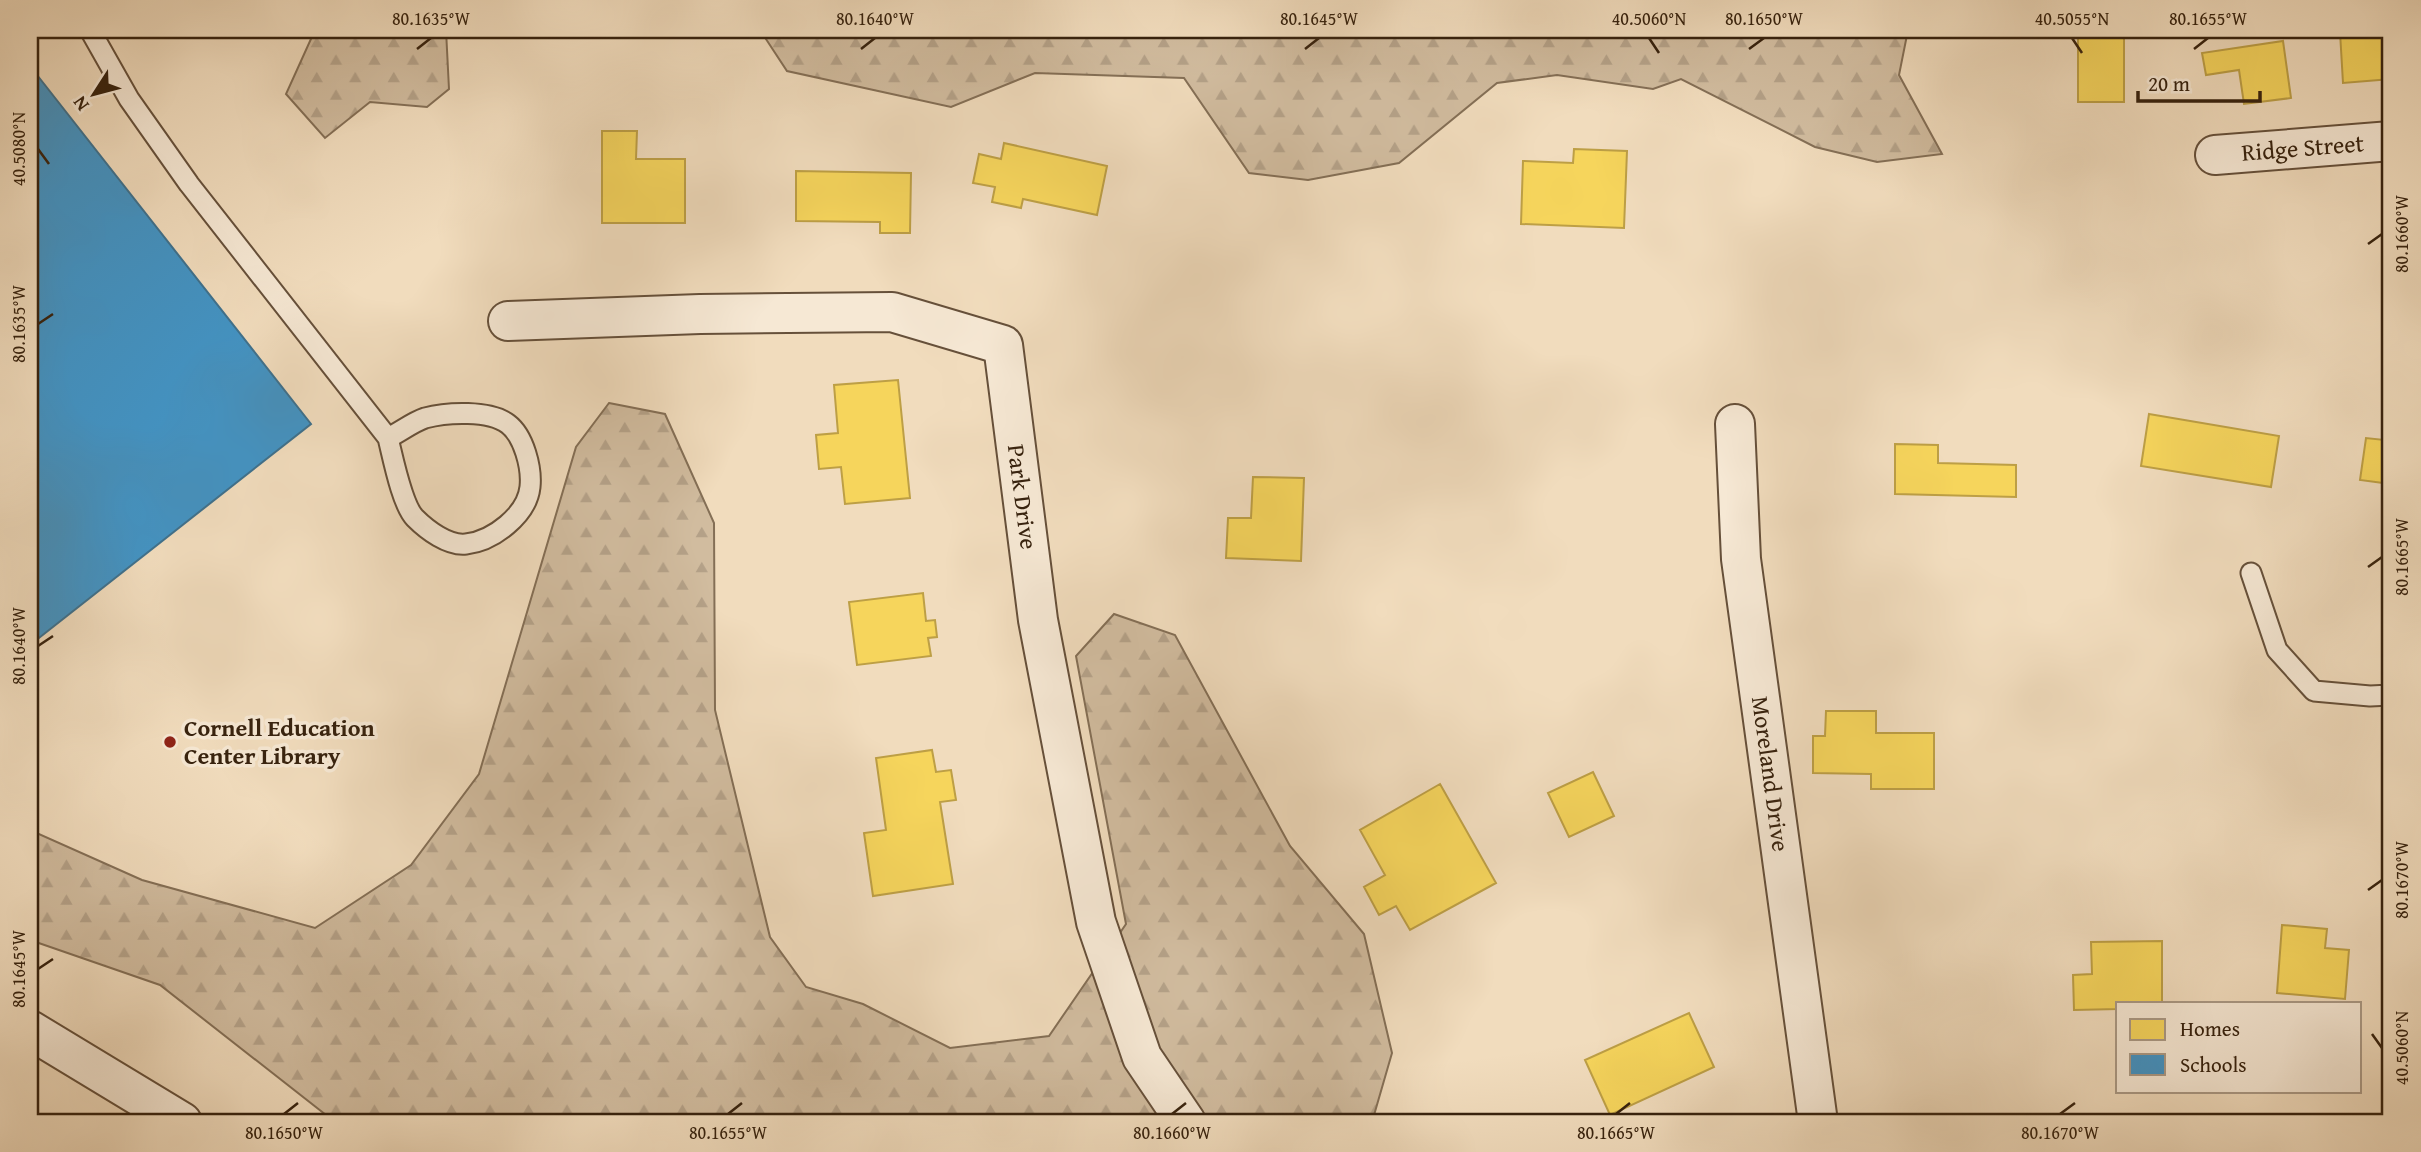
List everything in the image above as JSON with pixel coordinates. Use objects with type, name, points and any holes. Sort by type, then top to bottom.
[{"type":"street","name":"Ridge Street","points":[[2214,155],[2391,141]]},
{"type":"street","name":"Park Drive","points":[[508,321],[713,313],[892,312],[1003,345],[1038,620],[1096,922],[1142,1056],[1186,1122]]},
{"type":"street","name":"Moreland Drive","points":[[1735,424],[1741,559],[1818,1122]]},
{"type":"street","points":[[30,1030],[182,1122]]},
{"type":"lane","points":[[90,30],[129,99],[189,184],[388,438],[398,480],[413,517],[440,538],[465,544],[494,534],[519,512],[530,488],[528,453],[509,424],[482,413],[425,418],[388,438]]},
{"type":"lane","points":[[2251,573],[2277,650],[2314,691],[2391,695]]},
{"type":"green space","points":[[315,30],[446,30],[449,89],[427,107],[370,102],[325,138],[286,94]]},
{"type":"green space","points":[[760,30],[1908,30],[1899,75],[1942,154],[1877,162],[1815,147],[1681,79],[1653,89],[1557,75],[1497,83],[1399,163],[1308,180],[1249,173],[1184,78],[1035,73],[951,107],[787,71]]},
{"type":"green space","points":[[609,403],[665,414],[714,523],[715,710],[770,937],[806,987],[863,1004],[950,1048],[1049,1036],[1126,924],[1076,656],[1114,614],[1175,635],[1290,846],[1364,934],[1392,1053],[1372,1122],[335,1122],[160,985],[30,940],[30,830],[142,880],[315,928],[411,865],[479,774],[576,447]]},
{"type":"building: Homes","points":[[2391,30],[2391,79],[2343,83],[2340,32]]},
{"type":"building: Homes","points":[[2078,35],[2124,35],[2124,102],[2078,102]]},
{"type":"building: Homes","points":[[2283,41],[2291,98],[2244,104],[2239,70],[2206,75],[2202,53]]},
{"type":"building: Homes","points":[[602,131],[637,131],[636,159],[685,159],[685,223],[602,223]]},
{"type":"building: Homes","points":[[1004,143],[1107,166],[1097,215],[1023,199],[1021,208],[992,202],[995,187],[973,183],[979,154],[1001,159]]},
{"type":"building: Homes","points":[[1574,149],[1627,151],[1624,228],[1521,224],[1523,161],[1573,163]]},
{"type":"building: Homes","points":[[796,171],[911,173],[910,233],[880,233],[880,222],[796,221]]},
{"type":"building: Homes","points":[[898,380],[910,498],[845,504],[841,467],[819,469],[816,435],[838,433],[834,385]]},
{"type":"building: Homes","points":[[2149,414],[2279,436],[2271,487],[2141,466]]},
{"type":"building: Homes","points":[[2387,419],[2391,420],[2391,484],[2360,480],[2366,438],[2384,440]]},
{"type":"building: Homes","points":[[1895,444],[1938,445],[1938,463],[2016,465],[2016,497],[1895,494]]},
{"type":"building: Homes","points":[[1253,477],[1304,478],[1301,561],[1226,558],[1228,518],[1251,518]]},
{"type":"building: Homes","points":[[923,593],[926,621],[935,620],[937,637],[928,638],[931,656],[857,665],[849,602]]},
{"type":"building: Homes","points":[[1826,711],[1876,711],[1876,733],[1934,733],[1934,789],[1871,789],[1871,774],[1813,773],[1813,736],[1825,736]]},
{"type":"building: Homes","points":[[932,750],[936,772],[951,770],[956,800],[940,802],[953,884],[873,896],[864,833],[886,830],[876,758]]},
{"type":"building: Homes","points":[[1593,772],[1614,816],[1569,837],[1548,793]]},
{"type":"building: Homes","points":[[1440,784],[1496,883],[1410,930],[1396,906],[1379,915],[1364,887],[1385,875],[1360,830]]},
{"type":"building: Homes","points":[[2282,925],[2327,929],[2325,948],[2349,950],[2345,999],[2277,993]]},
{"type":"building: Homes","points":[[2162,941],[2162,1002],[2116,1002],[2116,1009],[2074,1010],[2073,975],[2092,974],[2091,942]]},
{"type":"building: Homes","points":[[2391,978],[2391,1030],[2385,1030],[2383,979]]},
{"type":"building: Homes","points":[[1689,1013],[1714,1067],[1610,1115],[1585,1060]]},
{"type":"building: Schools","points":[[30,66],[311,424],[30,645]]},
{"type":"place","name":"Cornell Education Center Library","points":[[170,742]]}]
